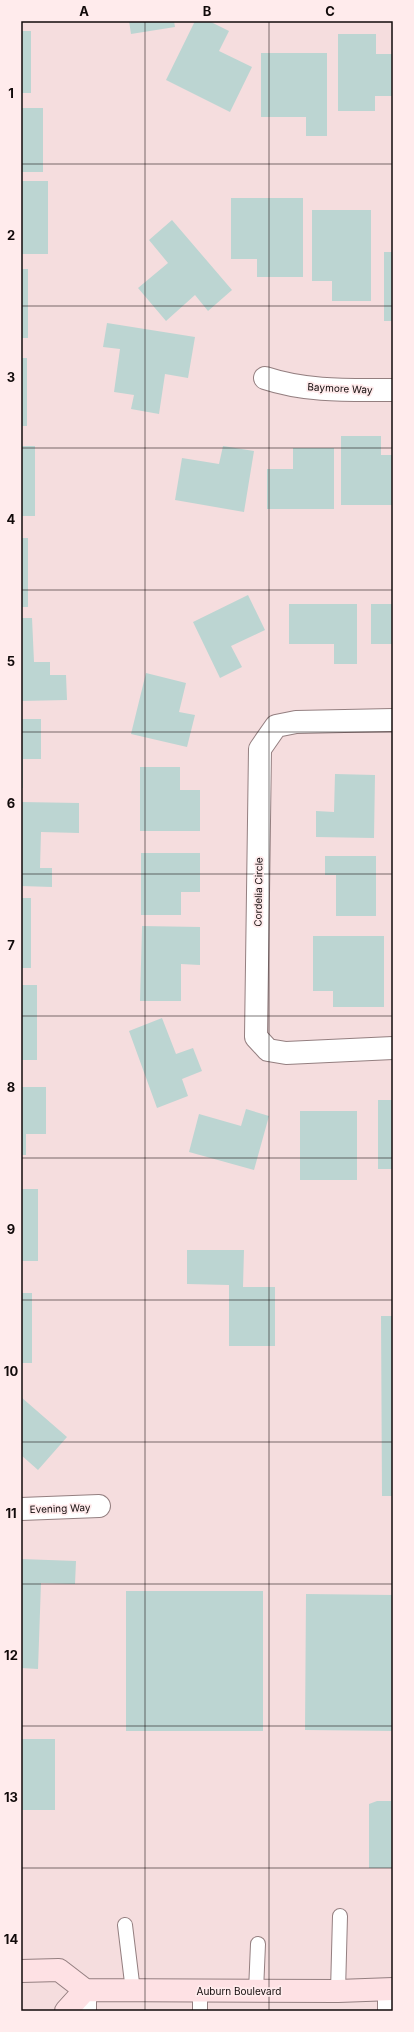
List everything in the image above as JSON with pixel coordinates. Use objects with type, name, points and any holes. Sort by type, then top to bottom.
[{"type":"main road","points":[[21,1971],[59,1970],[85,2001],[66,2011]]},
{"type":"main road","name":"Auburn Boulevard","points":[[85,2001],[133,1991],[200,2001],[256,1991],[389,1990]]},
{"type":"street","name":"Baymore Way","points":[[265,378],[285,384],[326,390],[393,390]]},
{"type":"street","name":"Cordelia Circle","points":[[393,720],[296,722],[276,726],[260,749],[256,1037],[268,1050],[286,1053],[393,1048]]},
{"type":"street","name":"Evening Way","points":[[21,1509],[99,1506]]},
{"type":"lane","points":[[338,1991],[340,1916]]},
{"type":"lane","points":[[125,1925],[133,1991]]},
{"type":"lane","points":[[256,1991],[258,1944]]},
{"type":"lane","points":[[386,2011],[389,1990]]},
{"type":"building","points":[[129,21],[174,21],[175,27],[131,34]]},
{"type":"building","points":[[195,21],[209,21],[229,31],[219,51],[252,67],[230,112],[166,80]]},
{"type":"building","points":[[21,31],[31,31],[31,93],[21,93]]},
{"type":"building","points":[[338,34],[376,34],[376,54],[393,54],[393,96],[375,96],[375,111],[338,111]]},
{"type":"building","points":[[261,53],[327,53],[327,136],[306,136],[306,117],[261,117]]},
{"type":"building","points":[[21,108],[43,108],[43,172],[21,172]]},
{"type":"building","points":[[21,181],[48,181],[48,254],[21,254]]},
{"type":"building","points":[[231,198],[303,198],[303,277],[257,277],[257,259],[231,259]]},
{"type":"building","points":[[312,210],[371,210],[371,301],[332,301],[332,281],[312,281]]},
{"type":"building","points":[[172,220],[232,290],[208,311],[195,295],[166,321],[138,288],[168,263],[149,240]]},
{"type":"building","points":[[384,252],[393,252],[393,321],[384,321]]},
{"type":"building","points":[[21,269],[28,269],[28,338],[21,338]]},
{"type":"building","points":[[107,323],[195,337],[188,378],[165,374],[159,414],[131,409],[134,395],[114,392],[120,349],[103,347]]},
{"type":"building","points":[[21,358],[27,358],[27,426],[21,426]]},
{"type":"building","points":[[341,436],[381,436],[381,455],[393,455],[393,505],[341,505]]},
{"type":"building","points":[[21,446],[35,446],[35,516],[21,516]]},
{"type":"building","points":[[223,446],[254,451],[244,512],[175,500],[182,458],[219,464]]},
{"type":"building","points":[[293,448],[334,448],[334,509],[267,509],[267,469],[293,469]]},
{"type":"building","points":[[21,538],[28,538],[28,607],[21,607]]},
{"type":"building","points":[[248,595],[265,630],[231,646],[242,667],[220,678],[193,622]]},
{"type":"building","points":[[289,604],[357,604],[357,664],[334,664],[334,644],[289,644]]},
{"type":"building","points":[[371,604],[393,604],[393,644],[371,644]]},
{"type":"building","points":[[21,618],[32,618],[34,662],[50,662],[50,675],[66,675],[67,700],[21,701]]},
{"type":"building","points":[[146,673],[186,683],[179,712],[195,715],[187,747],[131,734]]},
{"type":"building","points":[[21,719],[41,719],[41,759],[23,759],[23,788],[21,788]]},
{"type":"building","points":[[140,767],[180,767],[180,790],[200,790],[200,831],[140,831]]},
{"type":"building","points":[[335,774],[375,775],[374,838],[316,837],[316,811],[334,812]]},
{"type":"building","points":[[21,802],[79,803],[79,833],[41,832],[40,868],[52,868],[52,887],[21,886]]},
{"type":"building","points":[[141,853],[200,853],[200,892],[181,892],[181,915],[141,915]]},
{"type":"building","points":[[325,856],[376,856],[376,916],[336,916],[336,875],[325,875]]},
{"type":"building","points":[[21,898],[31,898],[31,968],[21,968]]},
{"type":"building","points":[[142,926],[200,927],[200,965],[181,964],[181,1001],[140,1001]]},
{"type":"building","points":[[313,936],[384,936],[384,1007],[333,1007],[333,991],[313,991]]},
{"type":"building","points":[[21,985],[37,985],[37,1060],[21,1060]]},
{"type":"building","points":[[162,1018],[176,1054],[193,1048],[202,1071],[182,1079],[188,1096],[157,1108],[129,1031]]},
{"type":"building","points":[[21,1087],[46,1087],[46,1134],[26,1134],[26,1155],[21,1155]]},
{"type":"building","points":[[378,1100],[393,1100],[393,1169],[378,1169]]},
{"type":"building","points":[[246,1109],[269,1116],[254,1170],[189,1152],[199,1114],[241,1126]]},
{"type":"building","points":[[300,1111],[357,1111],[357,1180],[300,1180]]},
{"type":"building","points":[[21,1189],[38,1189],[38,1261],[21,1261]]},
{"type":"building","points":[[187,1250],[244,1250],[243,1287],[275,1287],[275,1346],[229,1346],[229,1285],[187,1284]]},
{"type":"building","points":[[21,1293],[32,1293],[32,1363],[21,1363]]},
{"type":"building","points":[[381,1316],[393,1316],[393,1496],[382,1496]]},
{"type":"building","points":[[21,1397],[67,1437],[38,1470],[21,1455]]},
{"type":"building","points":[[21,1559],[76,1561],[75,1584],[41,1583],[38,1669],[21,1668]]},
{"type":"building","points":[[126,1591],[263,1591],[263,1731],[126,1731]]},
{"type":"building","points":[[306,1594],[393,1595],[393,1731],[305,1730]]},
{"type":"building","points":[[392,1735],[393,1868],[369,1868],[369,1804],[377,1801],[391,1801]]},
{"type":"building","points":[[21,1739],[55,1739],[55,1810],[21,1810]]}]
